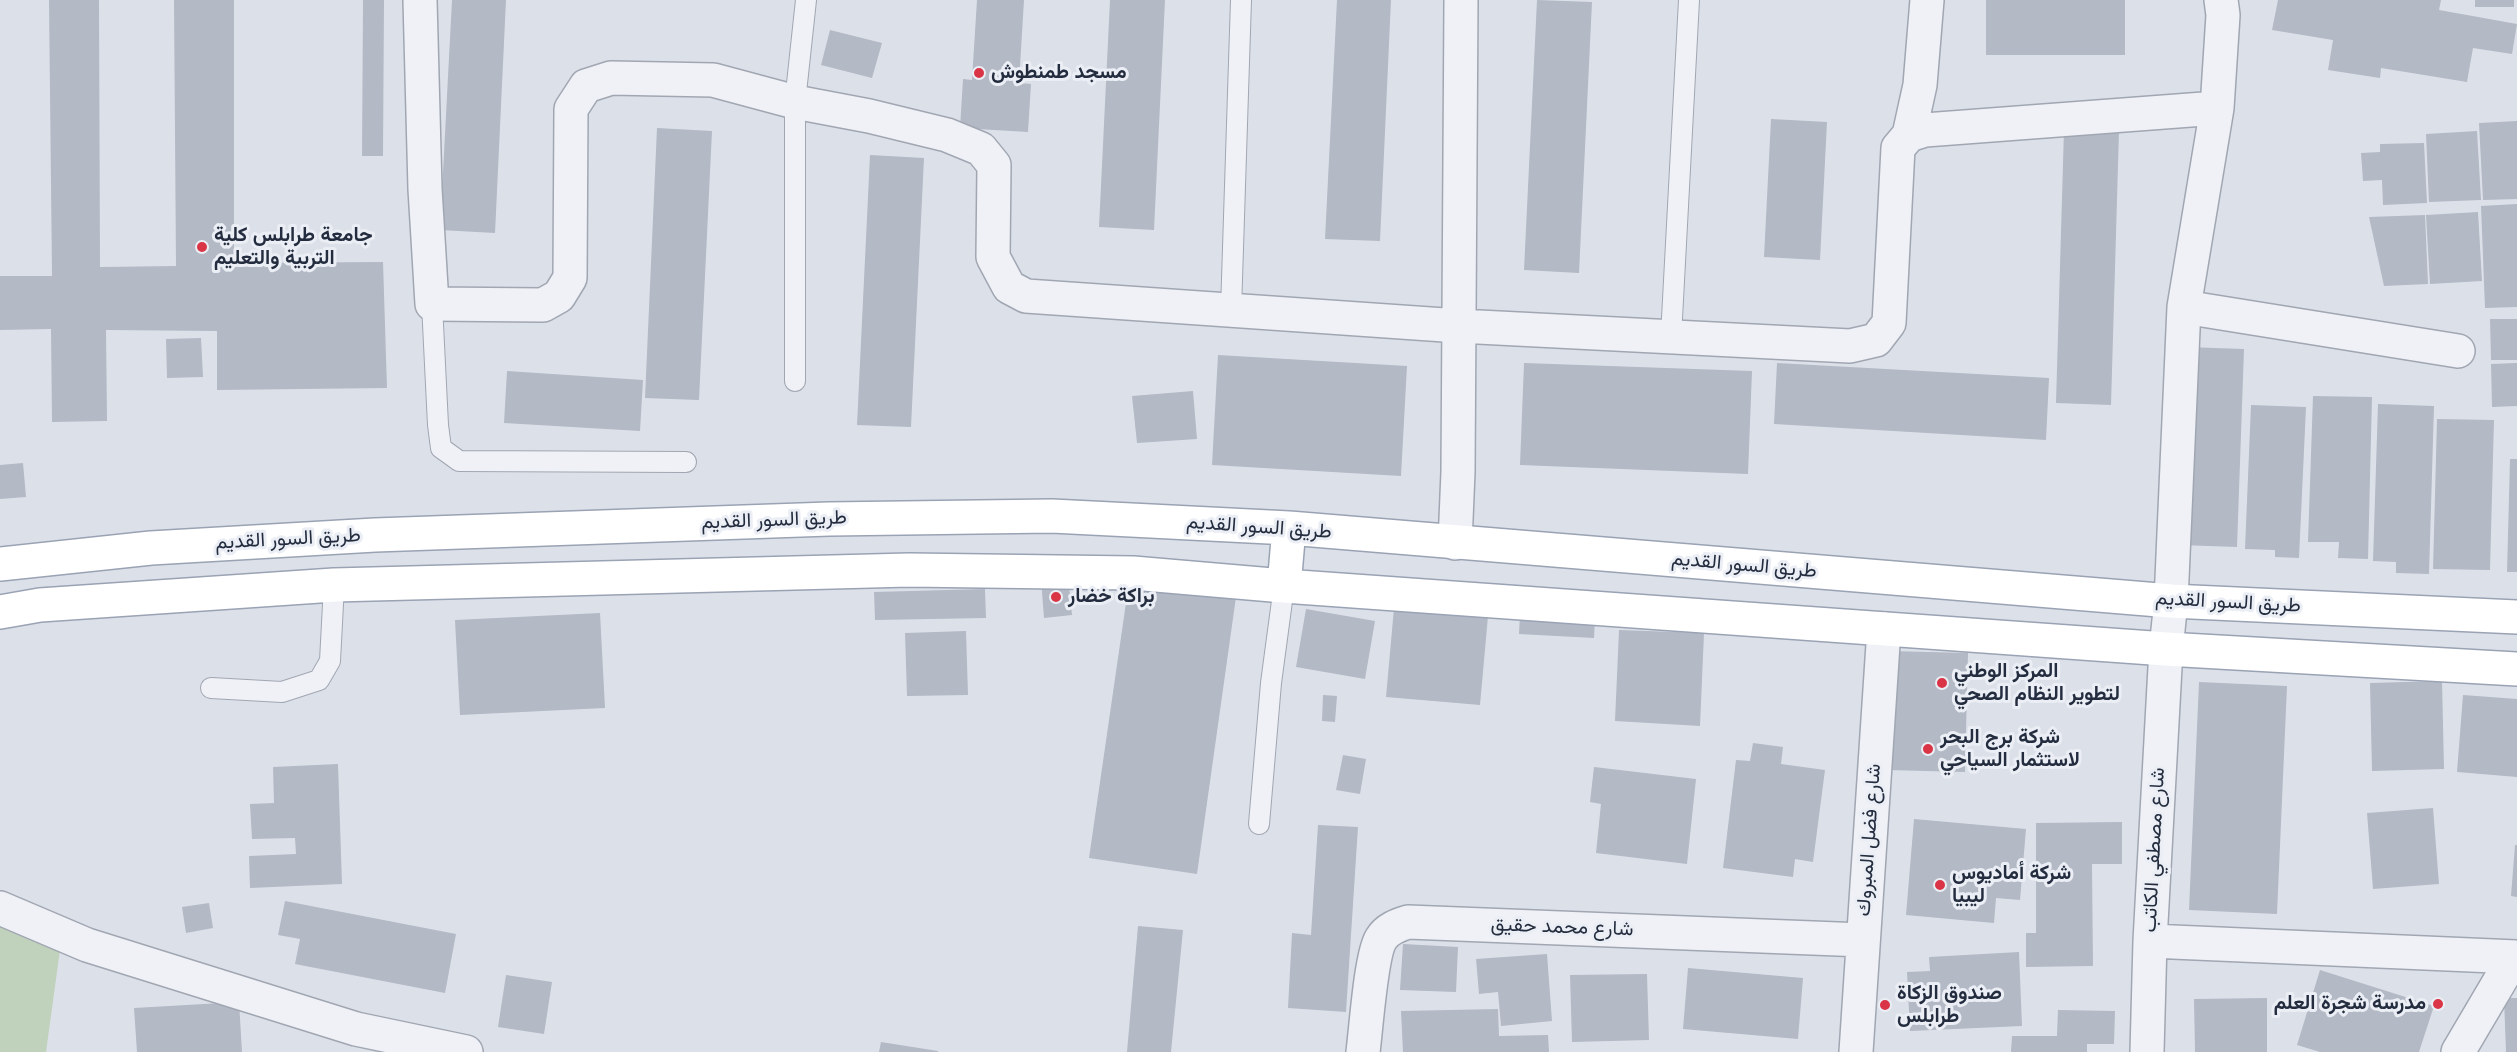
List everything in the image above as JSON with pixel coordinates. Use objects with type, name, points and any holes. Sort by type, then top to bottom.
[{"type":"main road","name":"طريق السور القديم","points":[[0,564],[151,548],[363,536],[818,519],[1052,516],[1289,528],[2171,601],[2517,617]]},
{"type":"main road","points":[[1284,586],[1289,528]]},
{"type":"main road","points":[[0,612],[40,605],[334,585],[898,570],[1018,570],[1133,573],[1884,629],[2517,669]]},
{"type":"street","points":[[420,0],[425,189],[432,304],[543,305],[559,296],[570,278],[571,109],[586,86],[610,78],[713,80],[795,102],[936,132],[981,149],[994,165],[993,257],[1009,287],[1026,296],[1459,326],[1850,346],[1876,340],[1889,323],[1898,148],[1909,135],[1920,85],[1927,0]]},
{"type":"street","points":[[1455,543],[1458,472],[1461,0]]},
{"type":"street","name":"شارع مصطفي الكاتب","points":[[2147,1052],[2150,941],[2166,648],[2171,601],[2184,307],[2217,108],[2223,15],[2221,0]]},
{"type":"street","points":[[1909,135],[1925,130],[2217,108]]},
{"type":"street","points":[[2184,307],[2458,351]]},
{"type":"street","name":"شارع فضل المبروك","points":[[1856,1052],[1884,629]]},
{"type":"street","points":[[0,908],[87,945],[356,1040],[466,1052]]},
{"type":"street","name":"شارع محمد حقيق","points":[[1363,1052],[1376,955],[1381,939],[1393,927],[1408,922],[1863,940]]},
{"type":"street","points":[[2150,941],[2516,957],[2458,1052]]},
{"type":"lane","points":[[795,381],[795,102],[806,0]]},
{"type":"lane","points":[[1231,310],[1241,0]]},
{"type":"lane","points":[[1671,337],[1689,0]]},
{"type":"lane","points":[[432,304],[441,448],[459,461],[686,462]]},
{"type":"lane","points":[[212,688],[282,692],[319,680],[330,661],[334,585]]},
{"type":"lane","points":[[1259,824],[1271,683],[1284,586]]},
{"type":"green space","points":[[0,924],[60,950],[46,1052],[0,1052]]},
{"type":"building","points":[[49,0],[99,0],[100,267],[176,266],[174,0],[234,0],[234,263],[383,262],[387,388],[217,390],[217,331],[106,330],[107,421],[52,422],[51,329],[0,330],[0,276],[52,276]]},
{"type":"building","points":[[363,0],[384,0],[383,156],[362,156]]},
{"type":"building","points":[[452,0],[506,0],[495,233],[440,230]]},
{"type":"building","points":[[977,0],[1024,0],[1019,83],[1031,84],[1028,132],[960,128],[963,79],[972,80]]},
{"type":"building","points":[[1110,0],[1165,0],[1154,230],[1099,227]]},
{"type":"building","points":[[1337,0],[1391,0],[1380,241],[1325,239]]},
{"type":"building","points":[[1537,0],[1592,2],[1579,273],[1524,270]]},
{"type":"building","points":[[1986,0],[2125,0],[2125,55],[1986,55]]},
{"type":"building","points":[[2278,0],[2441,0],[2439,10],[2517,24],[2512,54],[2473,48],[2467,82],[2381,68],[2380,78],[2328,70],[2333,40],[2272,30]]},
{"type":"building","points":[[2475,0],[2514,0],[2514,7],[2475,7]]},
{"type":"building","points":[[830,30],[882,43],[872,78],[821,65]]},
{"type":"building","points":[[1771,119],[1827,122],[1820,260],[1764,257]]},
{"type":"building","points":[[2517,121],[2517,199],[2483,200],[2479,123]]},
{"type":"building","points":[[657,128],[712,131],[699,400],[645,398]]},
{"type":"building","points":[[2064,129],[2119,131],[2111,405],[2056,403]]},
{"type":"building","points":[[2477,131],[2481,200],[2429,202],[2426,134]]},
{"type":"building","points":[[2424,143],[2427,203],[2383,205],[2382,180],[2363,181],[2361,153],[2380,152],[2380,144]]},
{"type":"building","points":[[870,155],[924,158],[911,427],[857,425]]},
{"type":"building","points":[[2517,204],[2517,307],[2485,308],[2481,206]]},
{"type":"building","points":[[2478,212],[2482,281],[2430,284],[2426,215]]},
{"type":"building","points":[[2425,215],[2428,284],[2384,286],[2369,217]]},
{"type":"building","points":[[2490,319],[2517,319],[2517,360],[2491,360]]},
{"type":"building","points":[[201,338],[203,377],[167,378],[166,339]]},
{"type":"building","points":[[2186,347],[2244,349],[2237,547],[2180,545]]},
{"type":"building","points":[[1218,355],[1407,366],[1401,476],[1212,465]]},
{"type":"building","points":[[1524,363],[1752,371],[1748,474],[1520,465]]},
{"type":"building","points":[[1777,363],[2049,378],[2046,440],[1774,424]]},
{"type":"building","points":[[2517,363],[2517,406],[2492,407],[2491,364]]},
{"type":"building","points":[[507,371],[643,380],[640,431],[504,423]]},
{"type":"building","points":[[1193,391],[1197,439],[1137,443],[1132,396]]},
{"type":"building","points":[[2313,396],[2372,397],[2368,559],[2338,558],[2339,542],[2308,542]]},
{"type":"building","points":[[2378,404],[2434,406],[2429,574],[2396,573],[2396,562],[2373,561]]},
{"type":"building","points":[[2251,405],[2306,407],[2299,558],[2275,557],[2275,550],[2245,549]]},
{"type":"building","points":[[2437,419],[2494,420],[2490,570],[2433,569]]},
{"type":"building","points":[[2510,459],[2517,459],[2517,572],[2507,572]]},
{"type":"building","points":[[23,463],[26,497],[0,499],[0,465]]},
{"type":"building","name":"براكة خضار","points":[[1068,576],[1072,615],[1044,618],[1041,579]]},
{"type":"building","points":[[1129,582],[1236,597],[1197,874],[1089,858]]},
{"type":"building","points":[[985,589],[986,618],[875,620],[874,592]]},
{"type":"building","points":[[1395,597],[1489,605],[1480,705],[1386,697]]},
{"type":"building","points":[[1306,609],[1375,621],[1365,679],[1296,667]]},
{"type":"building","points":[[600,613],[605,708],[460,715],[455,620]]},
{"type":"building","points":[[1520,615],[1595,619],[1594,638],[1519,634]]},
{"type":"building","points":[[1619,630],[1704,633],[1700,726],[1615,721]]},
{"type":"building","points":[[966,631],[968,695],[907,696],[905,633]]},
{"type":"building","points":[[1889,651],[1968,653],[1965,772],[1887,770]]},
{"type":"building","points":[[2442,681],[2444,769],[2372,771],[2370,683]]},
{"type":"building","points":[[2199,682],[2287,686],[2277,914],[2189,910]]},
{"type":"building","points":[[1323,695],[1337,696],[1335,722],[1322,721]]},
{"type":"building","points":[[2463,695],[2517,699],[2517,777],[2457,772]]},
{"type":"building","points":[[1753,743],[1783,747],[1781,764],[1825,770],[1813,862],[1795,859],[1793,877],[1723,868],[1736,760],[1750,761]]},
{"type":"building","points":[[1343,755],[1366,759],[1360,794],[1336,790]]},
{"type":"building","points":[[338,764],[342,884],[250,888],[249,856],[296,854],[295,838],[252,839],[250,804],[274,803],[273,767]]},
{"type":"building","points":[[1594,767],[1696,779],[1687,864],[1596,853],[1601,804],[1590,802]]},
{"type":"building","points":[[2433,808],[2439,884],[2373,889],[2367,813]]},
{"type":"building","points":[[1914,819],[2026,829],[2020,900],[1996,898],[1994,923],[1906,915]]},
{"type":"building","points":[[2122,822],[2122,864],[2092,864],[2093,966],[2026,967],[2026,933],[2036,933],[2036,823]]},
{"type":"building","points":[[1318,825],[1358,827],[1346,1012],[1288,1008],[1292,933],[1311,935]]},
{"type":"building","points":[[2515,845],[2517,845],[2517,897],[2511,896]]},
{"type":"building","points":[[285,901],[456,934],[445,993],[295,964],[300,939],[278,935]]},
{"type":"building","points":[[209,903],[213,928],[186,933],[182,907]]},
{"type":"building","points":[[1138,926],[1183,930],[1171,1052],[1127,1052]]},
{"type":"building","points":[[1403,944],[1458,947],[1456,992],[1400,990]]},
{"type":"building","points":[[2019,952],[2022,1026],[1910,1031],[1907,972],[1930,971],[1929,957]]},
{"type":"building","points":[[1547,954],[1552,1021],[1501,1026],[1498,992],[1479,994],[1476,959]]},
{"type":"building","points":[[1688,968],[1803,978],[1798,1039],[1683,1029]]},
{"type":"building","points":[[2320,970],[2434,1006],[2419,1052],[2320,1052],[2297,1045]]},
{"type":"building","points":[[1647,974],[1649,1040],[1572,1042],[1570,975]]},
{"type":"building","points":[[506,975],[552,982],[544,1034],[498,1027]]},
{"type":"building","points":[[2267,998],[2267,1052],[2195,1052],[2194,999]]},
{"type":"building","points":[[2504,998],[2517,998],[2517,1052],[2506,1052]]},
{"type":"building","points":[[239,1002],[242,1052],[137,1052],[134,1008]]},
{"type":"building","points":[[1498,1009],[1499,1036],[1548,1035],[1549,1052],[1403,1052],[1401,1011]]},
{"type":"building","points":[[2058,1010],[2115,1011],[2114,1044],[2087,1044],[2087,1052],[2011,1052],[2012,1036],[2057,1036]]},
{"type":"building","points":[[881,1042],[938,1051],[938,1052],[879,1052]]},
{"type":"place","name":"مسجد طمنطوش","points":[[979,73]]},
{"type":"place","name":"جامعة طرابلس كلية التربية والتعليم","points":[[202,247]]},
{"type":"place","name":"براكة خضار","points":[[1056,597]]},
{"type":"place","name":"المركز الوطني لتطوير النظام الصحي","points":[[1942,683]]},
{"type":"place","name":"شركة برج البحر لاستثمار السياحي","points":[[1928,749]]},
{"type":"place","name":"شركة أماديوس ليبيا","points":[[1940,885]]},
{"type":"place","name":"مدرسة شجرة العلم","points":[[2438,1004]]},
{"type":"place","name":"صندوق الزكاة طرابلس","points":[[1885,1005]]}]
